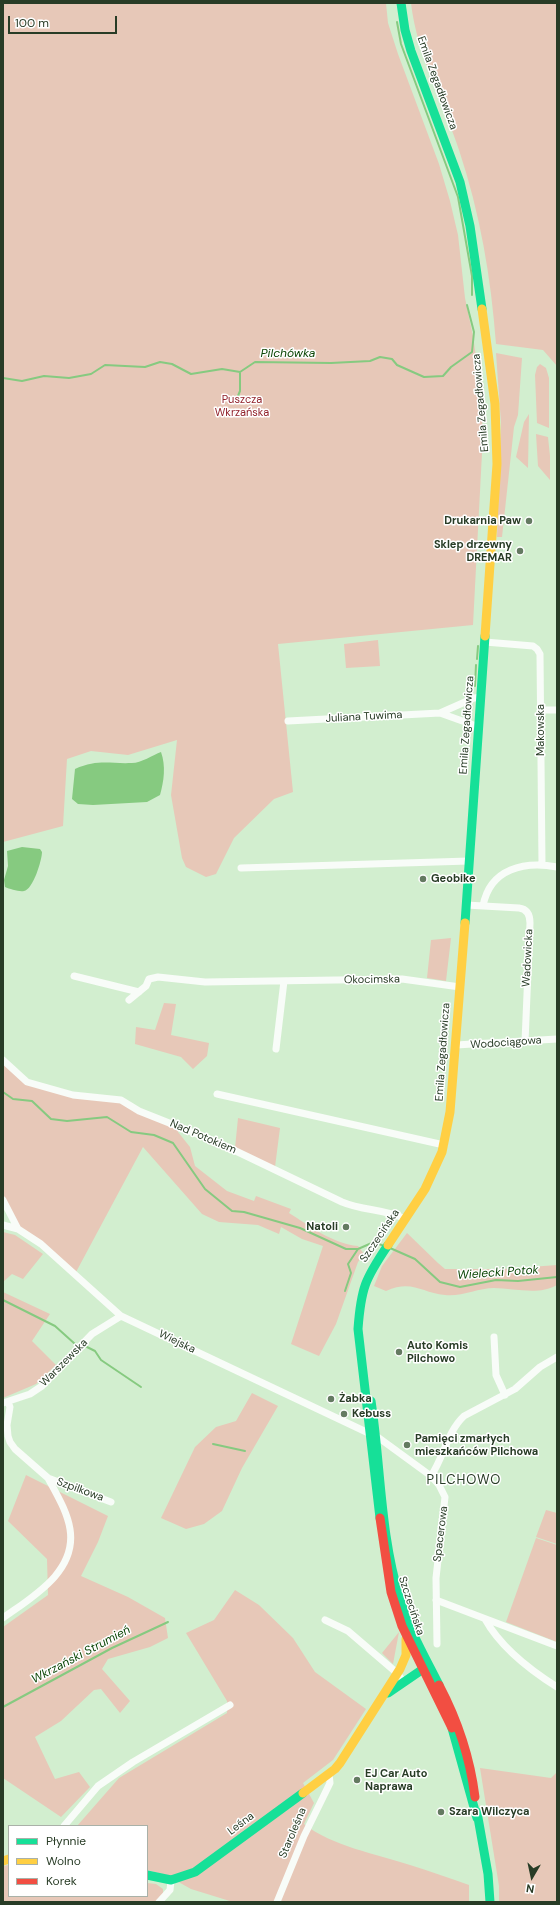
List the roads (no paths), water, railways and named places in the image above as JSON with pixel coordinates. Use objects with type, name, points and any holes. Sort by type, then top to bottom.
[{"type":"main road","name":"Emila Zegadłowicza","points":[[402,3],[405,30],[411,51],[451,156],[464,197],[473,240],[493,384],[497,429],[497,464],[485,642],[456,1045],[448,1126]]},
{"type":"main road","name":"Szczecińska","points":[[423,1665],[396,1584],[358,1330],[359,1310],[365,1284],[377,1259],[429,1182],[444,1145],[448,1126]]},
{"type":"main road","name":"Szczecińska","points":[[373,1435],[386,1568],[391,1592],[402,1626],[423,1665],[454,1736],[478,1818],[488,1874],[490,1902]]},
{"type":"main road","points":[[400,1674],[404,1662],[406,1647],[402,1626]]},
{"type":"main road","points":[[400,1674],[409,1662],[423,1665]]},
{"type":"main road","points":[[400,1674],[423,1665]]},
{"type":"main road","name":"Leśna","points":[[148,1875],[177,1880],[195,1872],[330,1773],[340,1763],[383,1696],[400,1674]]},
{"type":"street","name":"Makowska","points":[[485,642],[529,645],[537,649],[540,654],[542,865]]},
{"type":"street","name":"Juliana Tuwima","points":[[288,721],[440,713],[474,698],[481,697]]},
{"type":"street","points":[[541,710],[557,710]]},
{"type":"street","name":"Juliana Tuwima","points":[[440,713],[479,727]]},
{"type":"street","points":[[240,868],[469,861]]},
{"type":"street","points":[[483,906],[488,890],[498,876],[518,868],[542,865],[557,868]]},
{"type":"street","name":"Wadowicka","points":[[466,905],[523,909],[529,917],[526,1042]]},
{"type":"street","points":[[74,976],[139,992]]},
{"type":"street","name":"Okocimska","points":[[129,1000],[146,986],[149,979],[158,977],[206,982],[402,979],[460,987]]},
{"type":"street","points":[[276,1049],[284,982]]},
{"type":"street","name":"Wodociągowa","points":[[456,1045],[557,1039]]},
{"type":"street","name":"Nad Potokiem","points":[[3,1060],[27,1082],[73,1096],[121,1100],[139,1111],[217,1142],[342,1202],[361,1209],[393,1214],[405,1219]]},
{"type":"street","points":[[217,1094],[444,1145]]},
{"type":"street","points":[[3,1200],[18,1229]]},
{"type":"street","name":"Wiejska","points":[[3,1225],[18,1229],[41,1244],[121,1316],[373,1435]]},
{"type":"street","name":"Warszewska","points":[[6,1403],[30,1394],[42,1386],[92,1334],[121,1316]]},
{"type":"street","points":[[494,1337],[496,1375],[505,1395]]},
{"type":"street","points":[[431,1476],[458,1422],[473,1411],[515,1389],[540,1367],[557,1357]]},
{"type":"street","name":"Szpilkowa","points":[[3,1618],[41,1590],[59,1572],[70,1549],[70,1530],[66,1517],[62,1505],[48,1478],[10,1442],[7,1425],[10,1407],[6,1403]]},
{"type":"street","name":"Spacerowa","points":[[373,1435],[431,1476],[439,1485],[445,1497],[436,1578],[437,1644]]},
{"type":"street","name":"Szpilkowa","points":[[48,1478],[111,1502]]},
{"type":"street","points":[[436,1600],[557,1646]]},
{"type":"street","points":[[485,1619],[498,1638],[528,1668],[557,1687]]},
{"type":"street","points":[[325,1620],[348,1632],[400,1674]]},
{"type":"street","points":[[65,1825],[98,1786],[133,1762],[230,1705]]},
{"type":"street","name":"Staroleśna","points":[[277,1902],[304,1836],[330,1783],[330,1773]]},
{"type":"street","points":[[159,1902],[170,1890],[171,1880]]},
{"type":"waterway","points":[[397,22],[401,44],[458,197],[472,276],[472,295]]},
{"type":"waterway","name":"Pilchówka","points":[[3,378],[22,381],[44,376],[69,378],[91,374],[105,365],[145,367],[160,362],[172,364],[191,374],[222,369],[240,372],[255,362],[331,363],[370,361],[380,357],[392,359],[397,365],[424,377],[443,376],[451,367],[472,352],[474,332],[467,305]]},
{"type":"waterway","points":[[235,403],[240,391],[240,373]]},
{"type":"waterway","points":[[477,659],[478,646]]},
{"type":"waterway","points":[[475,686],[476,665]]},
{"type":"waterway","name":"Wielecki Potok","points":[[3,1092],[13,1099],[32,1101],[51,1119],[67,1121],[107,1117],[131,1132],[154,1135],[173,1143],[205,1189],[232,1211],[244,1212],[300,1228],[346,1249],[358,1249],[374,1242],[384,1246]]},
{"type":"waterway","name":"Wielecki Potok","points":[[390,1248],[415,1259],[440,1282],[460,1287],[496,1280],[518,1281],[557,1277]]},
{"type":"waterway","name":"Wkrzański Strumień","points":[[345,1291],[351,1273],[348,1264],[358,1249]]},
{"type":"waterway","points":[[3,1300],[55,1326],[75,1344]]},
{"type":"waterway","points":[[87,1347],[95,1351],[101,1360],[141,1387]]},
{"type":"waterway","points":[[213,1444],[245,1451]]},
{"type":"waterway","name":"Wkrzański Strumień","points":[[3,1707],[112,1648],[168,1622]]},
{"type":"place","name":"Drukarnia Paw","points":[[529,521]]},
{"type":"place","name":"Sklep drzewny DREMAR","points":[[520,551]]},
{"type":"place","name":"Geobike","points":[[423,879]]},
{"type":"place","name":"Natoli","points":[[346,1227]]},
{"type":"place","name":"Auto Komis Pilchowo","points":[[399,1352]]},
{"type":"place","name":"Żabka","points":[[331,1399]]},
{"type":"place","name":"Kebuss","points":[[344,1414]]},
{"type":"place","name":"Pamięci zmarłych mieszkańców Pilchowa","points":[[407,1445]]},
{"type":"place","name":"EJ Car Auto Naprawa","points":[[357,1780]]},
{"type":"place","name":"Szara Wilczyca","points":[[441,1812]]},
{"type":"district","name":"PILCHOWO","points":[[464,1481]]},
{"type":"park label","name":"Puszcza Wkrzańska","points":[[242,406]]}]
